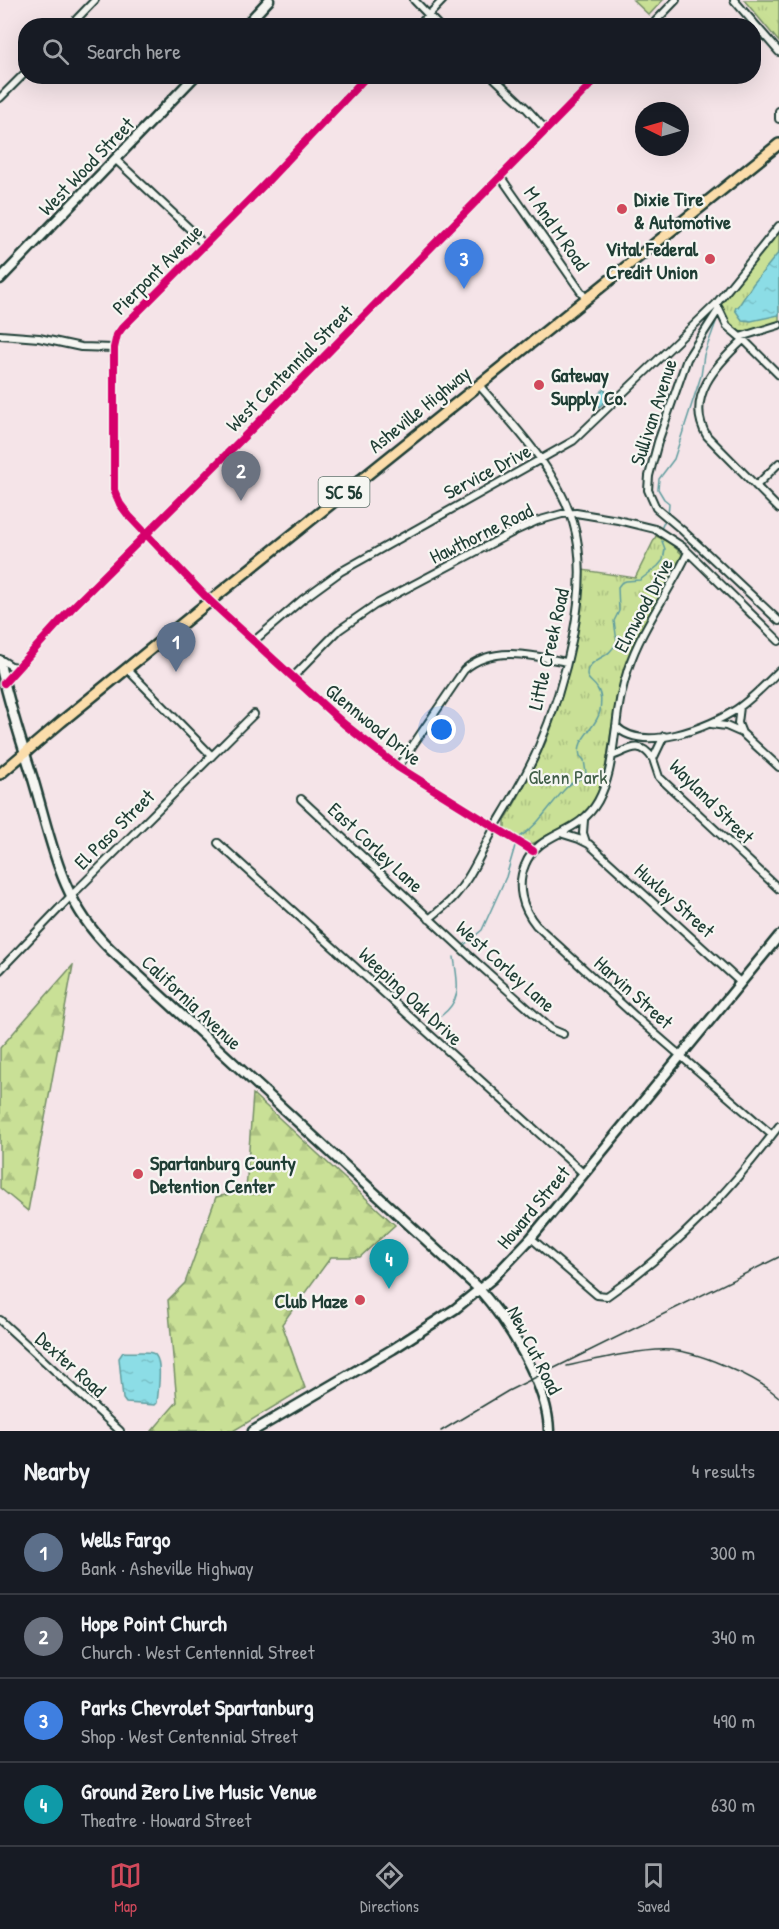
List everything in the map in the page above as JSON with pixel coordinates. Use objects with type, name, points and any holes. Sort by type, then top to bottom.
[{"type":"main road","name":"Asheville Highway","points":[[0,774],[478,384],[779,144]]},
{"type":"street","points":[[78,18],[95,0]]},
{"type":"street","points":[[414,0],[431,18]]},
{"type":"street","points":[[425,18],[443,0]]},
{"type":"street","points":[[659,18],[676,0]]},
{"type":"street","points":[[734,0],[750,18]]},
{"type":"street","points":[[251,18],[264,2]]},
{"type":"street","points":[[761,31],[779,52]]},
{"type":"street","points":[[0,98],[18,80]]},
{"type":"street","name":"West Wood Street","points":[[0,279],[187,84]]},
{"type":"street","name":"Pierpont Avenue","points":[[210,601],[129,516],[114,490],[114,348],[117,335],[359,84]]},
{"type":"street","points":[[500,84],[546,130]]},
{"type":"street","name":"West Centennial Street","points":[[4,683],[71,609],[305,376],[591,84]]},
{"type":"street","points":[[779,111],[779,120]]},
{"type":"street","points":[[115,159],[204,245]]},
{"type":"street","name":"M And M Road","points":[[500,176],[586,299]]},
{"type":"street","points":[[779,226],[717,306],[727,326],[779,375]]},
{"type":"street","name":"Service Drive","points":[[254,641],[303,599],[340,572],[564,448],[582,434],[717,306]]},
{"type":"street","name":"Sullivan Avenue","points":[[717,306],[687,359],[658,442],[649,476],[648,490],[656,508],[779,621]]},
{"type":"street","points":[[779,325],[742,338],[716,366],[707,379],[700,416],[707,436],[779,508]]},
{"type":"street","points":[[0,335],[39,338],[81,347],[114,348]]},
{"type":"street","name":"Little Creek Road","points":[[429,919],[451,900],[473,868],[537,752],[552,712],[566,662],[581,574],[579,549],[570,513],[558,486],[542,460],[478,384]]},
{"type":"street","points":[[756,486],[779,463]]},
{"type":"street","name":"Hawthorne Road","points":[[293,677],[339,630],[375,605],[522,527],[570,513],[618,520],[656,529],[675,540],[779,641]]},
{"type":"street","name":"Elmwood Drive","points":[[533,851],[544,841],[562,834],[584,818],[602,792],[609,774],[624,682],[635,649],[652,615],[677,576],[688,552]]},
{"type":"street","name":"Glennwood Drive","points":[[210,601],[344,724],[398,767],[533,851]]},
{"type":"street","points":[[398,767],[464,670],[480,658],[499,653],[566,662]]},
{"type":"street","points":[[0,661],[19,667]]},
{"type":"street","name":"California Avenue","points":[[0,661],[4,683],[59,867],[70,897],[87,925],[98,938],[479,1289]]},
{"type":"street","points":[[127,669],[212,756]]},
{"type":"street","points":[[616,726],[626,735],[633,737],[664,736],[690,731],[709,724],[740,706],[779,671]]},
{"type":"street","points":[[740,706],[738,723],[742,733]]},
{"type":"street","name":"El Paso Street","points":[[0,970],[254,714]]},
{"type":"street","points":[[709,724],[726,726],[742,733],[779,767]]},
{"type":"street","name":"Wayland Street","points":[[653,759],[664,736]]},
{"type":"street","name":"Wayland Street","points":[[612,756],[624,749],[634,747],[647,752],[653,759],[660,777],[779,889]]},
{"type":"street","name":"East Corley Lane","points":[[301,799],[429,919]]},
{"type":"street","points":[[584,818],[583,833],[587,842]]},
{"type":"street","name":"Huxley Street","points":[[562,834],[587,842],[740,982]]},
{"type":"street","name":"Weeping Oak Drive","points":[[218,843],[583,1173]]},
{"type":"street","name":"Harvin Street","points":[[533,851],[524,867],[521,884],[523,902],[530,918],[680,1056],[772,1135]]},
{"type":"street","name":"West Corley Lane","points":[[429,919],[550,1029],[563,1034]]},
{"type":"street","name":"Howard Street","points":[[253,1431],[410,1338],[479,1289],[531,1238],[779,936]]},
{"type":"street","points":[[531,1238],[597,1295],[607,1296],[702,1219],[779,1126]]},
{"type":"street","name":"New Cut Road","points":[[479,1289],[505,1323],[538,1383],[546,1406],[549,1431]]},
{"type":"street","name":"Dexter Road","points":[[0,1320],[120,1431]]},
{"type":"green space","points":[[633,0],[663,0],[649,15]]},
{"type":"green space","points":[[744,0],[779,0],[779,42],[761,18]]},
{"type":"green space","points":[[779,227],[779,325],[756,333],[732,331],[718,302]]},
{"type":"green space","name":"Glenn Park","points":[[656,536],[669,542],[683,555],[637,639],[625,669],[598,793],[591,806],[568,827],[538,841],[524,842],[505,829],[505,821],[527,781],[554,720],[575,634],[583,570],[635,578]]},
{"type":"green space","points":[[73,965],[28,1211],[0,1188],[0,1048]]},
{"type":"green space","points":[[253,1094],[395,1225],[360,1257],[331,1257],[282,1324],[305,1388],[233,1431],[152,1431],[177,1402],[168,1300],[185,1283],[216,1197],[246,1191]]},
{"type":"water","points":[[779,252],[779,315],[751,321],[742,320],[735,310],[736,307]]},
{"type":"water","points":[[604,389],[610,397],[599,407],[592,400]]},
{"type":"water","points":[[123,1352],[149,1352],[156,1356],[159,1375],[155,1405],[126,1403],[123,1399],[119,1358]]},
{"type":"waterway","points":[[668,516],[669,503],[658,489],[659,479],[674,459],[701,376],[704,355],[716,322]]},
{"type":"waterway","points":[[661,529],[664,522]]},
{"type":"waterway","points":[[520,837],[534,826],[569,785],[586,773],[584,760],[579,750],[583,738],[598,717],[601,702],[599,691],[588,678],[588,669],[590,665],[606,655],[617,641],[614,621],[619,611],[618,587],[626,581],[640,580],[658,566],[663,560],[665,549],[662,541]]},
{"type":"waterway","points":[[464,945],[482,930],[506,877],[515,846]]},
{"type":"waterway","points":[[441,1016],[456,996],[454,957]]},
{"type":"railway","points":[[441,1431],[508,1391],[779,1257]]},
{"type":"railway","points":[[567,1366],[634,1353],[660,1350],[679,1351],[703,1357],[738,1372],[779,1397]]},
{"type":"cycle path","points":[[359,84],[117,335],[114,348],[114,490],[129,516],[210,601],[344,724],[398,767],[533,851]]},
{"type":"cycle path","points":[[4,683],[71,609],[302,379],[591,84]]},
{"type":"place","name":"Dixie Tire & Automotive","points":[[622,209]]},
{"type":"place","name":"Vital Federal Credit Union","points":[[710,259]]},
{"type":"place","name":"Parks Chevrolet Spartanburg","points":[[464,289]]},
{"type":"place","name":"Gateway Supply Co.","points":[[539,385]]},
{"type":"place","name":"Hope Point Church","points":[[241,501]]},
{"type":"place","name":"Wells Fargo","points":[[176,672]]},
{"type":"place","name":"Spartanburg County Detention Center","points":[[138,1174]]},
{"type":"place","name":"Ground Zero Live Music Venue","points":[[389,1289]]},
{"type":"place","name":"Club Maze","points":[[360,1300]]}]
